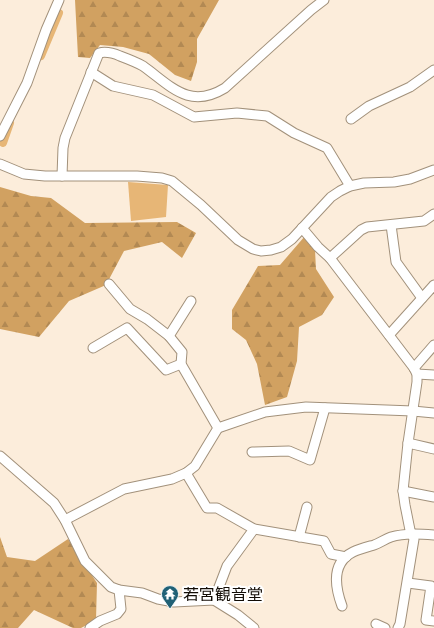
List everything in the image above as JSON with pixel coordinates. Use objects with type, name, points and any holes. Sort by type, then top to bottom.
[{"type":"street","points":[[0,136],[27,82],[46,30],[59,0]]},
{"type":"street","points":[[62,176],[63,148],[65,138],[99,53],[105,51],[142,65],[174,90],[185,95],[196,97],[216,94],[324,0]]},
{"type":"street","points":[[351,119],[369,106],[410,87],[434,70]]},
{"type":"street","points":[[91,72],[114,86],[153,95],[194,117],[237,113],[267,116],[294,133],[327,148],[350,186]]},
{"type":"street","points":[[0,164],[24,174],[62,176],[137,176],[162,178],[172,181],[201,205],[238,240],[254,249],[271,250],[281,247],[292,238],[331,197],[350,186],[364,183],[394,182],[410,179],[434,170]]},
{"type":"street","points":[[330,258],[361,230],[367,227],[424,220],[434,214]]},
{"type":"street","points":[[391,225],[396,262],[422,298]]},
{"type":"street","points":[[302,228],[318,247],[330,258],[415,371],[417,382],[412,411],[403,491],[414,539],[408,582],[398,628]]},
{"type":"street","points":[[109,284],[130,309],[147,319],[169,336],[182,352],[181,364],[218,428]]},
{"type":"street","points":[[389,335],[434,285]]},
{"type":"street","points":[[169,336],[191,301]]},
{"type":"street","points":[[93,348],[127,328],[166,370],[181,364]]},
{"type":"street","points":[[415,371],[434,345]]},
{"type":"street","points":[[415,371],[434,375]]},
{"type":"street","points":[[65,520],[124,489],[172,479],[186,473],[195,466],[218,428],[265,412],[306,407],[434,413]]},
{"type":"street","points":[[252,452],[289,451],[310,460],[325,408]]},
{"type":"street","points":[[408,443],[434,449]]},
{"type":"street","points":[[0,456],[49,497],[65,520],[85,561],[111,587],[119,590],[142,593],[158,599],[174,602],[214,600],[238,615],[254,628]]},
{"type":"street","points":[[186,473],[207,508],[217,508],[254,529],[324,541],[331,554],[346,557]]},
{"type":"street","points":[[403,491],[434,497]]},
{"type":"street","points":[[299,537],[307,507]]},
{"type":"street","points":[[214,600],[227,566],[254,529]]},
{"type":"street","points":[[342,606],[337,592],[336,579],[338,568],[346,557],[353,552],[377,544],[390,537],[412,534],[434,535]]},
{"type":"street","points":[[408,582],[430,586],[426,620],[434,622]]},
{"type":"street","points":[[90,628],[100,621],[117,614],[121,609],[119,590]]},
{"type":"green space","points":[[75,0],[219,0],[197,39],[197,62],[191,81],[175,75],[149,54],[123,47],[100,45],[90,58],[78,57]]},
{"type":"green space","points":[[0,187],[31,196],[51,198],[85,223],[177,222],[196,233],[182,258],[162,242],[124,251],[106,285],[69,301],[39,337],[0,329]]},
{"type":"green space","points":[[305,236],[315,250],[316,269],[334,297],[322,315],[299,327],[297,361],[287,397],[265,405],[257,364],[246,340],[232,329],[232,310],[258,266],[280,265]]},
{"type":"green space","points":[[0,537],[7,557],[35,561],[68,539],[97,583],[96,620],[81,628],[73,628],[34,610],[18,628],[0,628]]},
{"type":"shaded area","points":[[128,182],[168,185],[166,217],[131,221]]},
{"type":"waterway","points":[[41,56],[59,13]]},
{"type":"waterway","points":[[3,143],[10,123]]},
{"type":"place","name":"若宮観音堂","points":[[170,609]]}]
